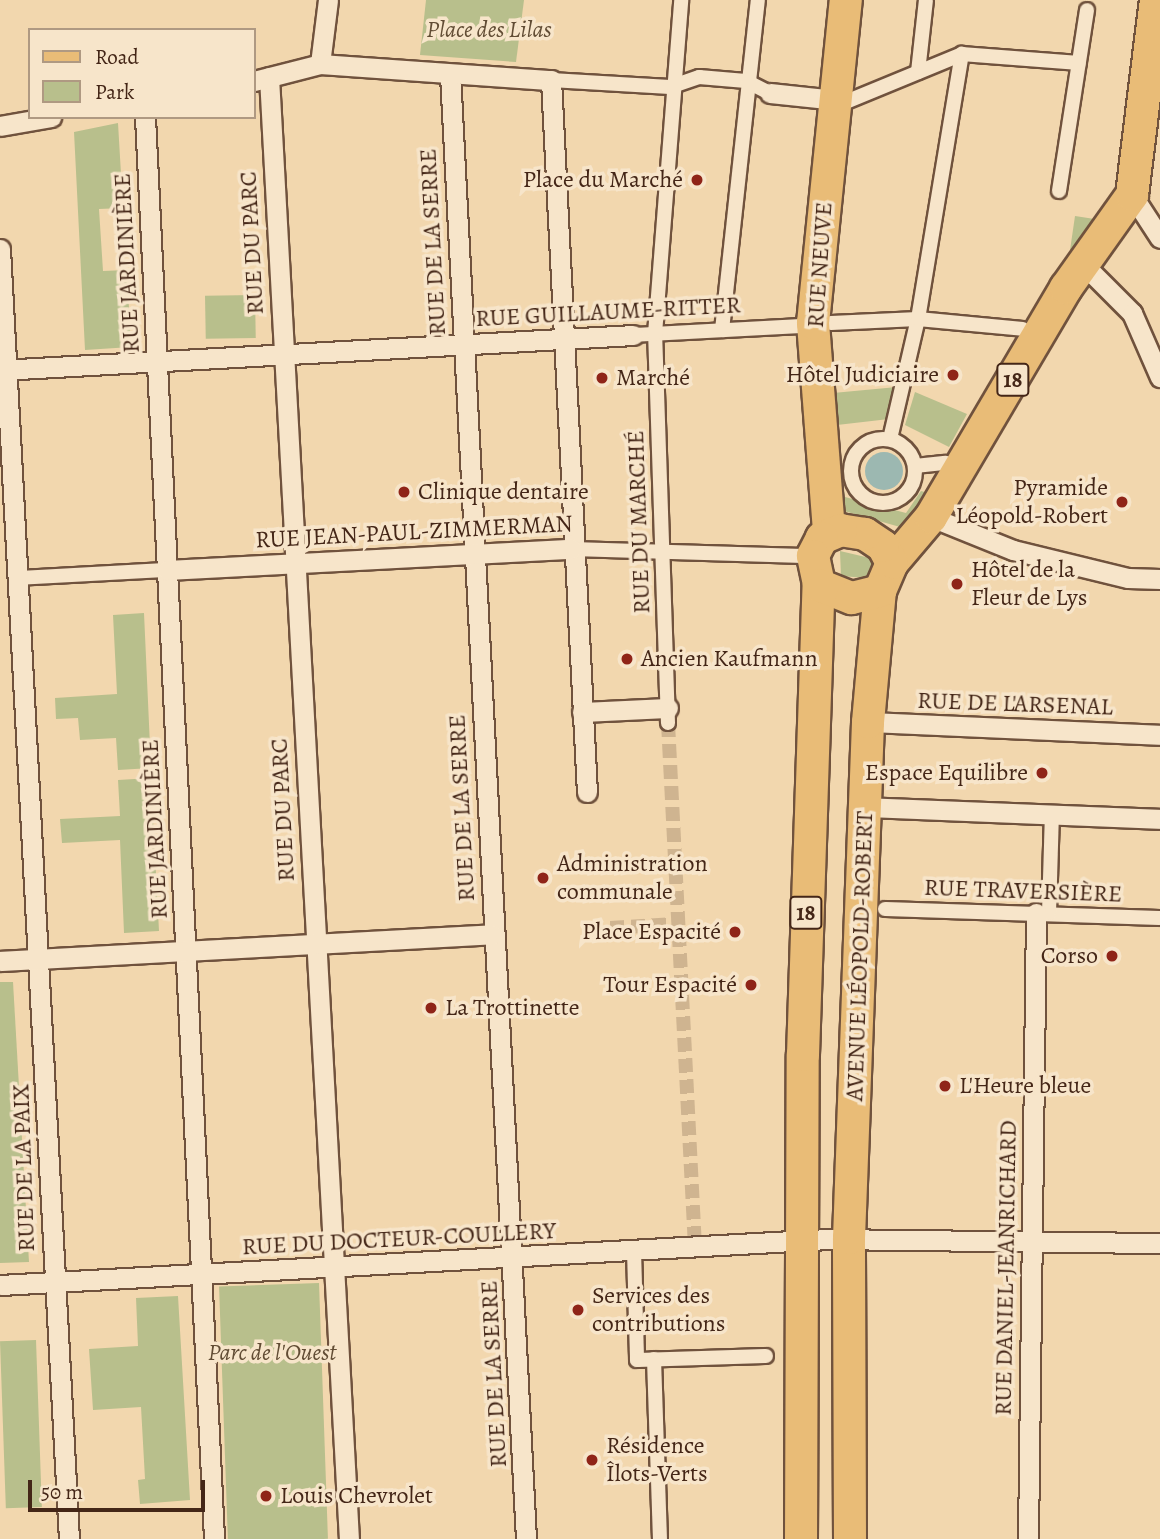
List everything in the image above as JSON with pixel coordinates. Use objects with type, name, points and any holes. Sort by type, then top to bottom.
[{"type":"main road","name":"RUE NEUVE","points":[[820,558],[813,323],[846,0]]},
{"type":"main road","name":"18","points":[[886,577],[931,517],[1082,263],[1132,195],[1156,0]]},
{"type":"main road","points":[[874,539],[886,577],[852,597],[820,558],[874,539]]},
{"type":"main road","name":"18","points":[[801,1539],[801,1240],[820,558]]},
{"type":"main road","name":"AVENUE LÉOPOLD-ROBERT","points":[[850,1539],[849,1238],[878,808],[868,722],[886,577]]},
{"type":"street","points":[[320,64],[328,0]]},
{"type":"street","name":"RUE DU MARCHÉ","points":[[668,716],[655,334],[670,87],[681,0]]},
{"type":"street","points":[[722,330],[746,81],[758,0]]},
{"type":"street","points":[[918,72],[926,0]]},
{"type":"street","points":[[1059,191],[1087,10]]},
{"type":"street","points":[[262,79],[320,64],[641,86],[670,87],[699,78],[746,81],[770,93],[835,103],[962,54],[1079,63]]},
{"type":"street","points":[[890,439],[918,318],[962,54]]},
{"type":"street","name":"RUE DE LA SERRE","points":[[450,75],[492,934],[513,1258],[526,1539]]},
{"type":"street","name":"RUE DU PARC","points":[[262,79],[282,354],[349,1539]]},
{"type":"street","points":[[551,80],[571,549],[587,792]]},
{"type":"street","points":[[0,126],[40,119]]},
{"type":"street","name":"RUE JARDINIÈRE","points":[[145,119],[214,1539]]},
{"type":"street","points":[[1132,195],[1160,238]]},
{"type":"street","name":"RUE DE LA PAIX","points":[[0,249],[3,370],[18,578],[69,1539]]},
{"type":"street","points":[[1082,263],[1132,313],[1160,377]]},
{"type":"street","points":[[831,323],[918,318],[1023,329]]},
{"type":"street","name":"RUE GUILLAUME-RITTER","points":[[3,370],[799,326]]},
{"type":"street","points":[[835,451],[857,451],[872,440],[890,439],[907,448],[915,466],[905,494],[875,502],[853,481],[857,451]]},
{"type":"street","points":[[915,466],[946,463]]},
{"type":"street","points":[[931,517],[1013,550],[1128,578],[1160,579]]},
{"type":"street","name":"RUE JEAN-PAUL-ZIMMERMAN","points":[[18,578],[571,549],[664,547],[820,558]]},
{"type":"street","points":[[582,712],[668,716]]},
{"type":"street","name":"RUE DE L'ARSENAL","points":[[868,722],[1160,735]]},
{"type":"street","points":[[878,808],[1160,818]]},
{"type":"street","points":[[1042,913],[1052,814]]},
{"type":"street","name":"RUE TRAVERSIÈRE","points":[[885,908],[1160,918]]},
{"type":"street","name":"RUE DANIEL-JEANRICHARD","points":[[1028,1539],[1030,1242],[1042,913]]},
{"type":"street","points":[[0,961],[492,934]]},
{"type":"street","points":[[801,1240],[849,1238],[1160,1243]]},
{"type":"street","name":"RUE DU DOCTEUR-COULLERY","points":[[0,1285],[801,1240]]},
{"type":"street","points":[[634,1250],[637,1360],[766,1356]]},
{"type":"street","points":[[654,1359],[660,1539]]},
{"type":"green space","name":"Place des Lilas","points":[[426,0],[524,0],[516,62],[420,55]]},
{"type":"green space","points":[[118,123],[123,208],[99,209],[103,271],[127,270],[131,347],[85,350],[74,132]]},
{"type":"green space","points":[[1075,216],[1101,220],[1068,264]]},
{"type":"green space","points":[[255,295],[256,338],[206,339],[205,296]]},
{"type":"green space","points":[[897,387],[889,419],[837,425],[833,393]]},
{"type":"green space","points":[[915,392],[967,414],[949,447],[905,425]]},
{"type":"green space","points":[[833,470],[841,474],[845,497],[906,513],[921,491],[928,493],[907,529],[837,509]]},
{"type":"green space","points":[[840,551],[874,559],[875,565],[866,578],[841,576]]},
{"type":"green space","points":[[144,613],[151,768],[118,770],[116,738],[80,740],[78,718],[56,719],[55,698],[117,694],[113,615]]},
{"type":"green space","points":[[151,778],[159,931],[124,933],[120,840],[62,843],[60,819],[120,816],[118,780]]},
{"type":"green space","points":[[0,982],[13,982],[29,1262],[0,1263]]},
{"type":"green space","name":"Parc de l'Ouest","points":[[319,1283],[328,1539],[228,1539],[219,1286]]},
{"type":"green space","points":[[178,1296],[190,1500],[140,1504],[138,1480],[145,1479],[141,1407],[93,1410],[89,1349],[138,1346],[136,1298]]},
{"type":"green space","points":[[36,1340],[42,1507],[6,1508],[0,1341]]},
{"type":"water","points":[[884,452],[898,457],[903,471],[898,485],[884,490],[870,485],[865,471],[870,457]]},
{"type":"tunnel","points":[[668,723],[695,1247]]},
{"type":"tunnel","points":[[610,928],[675,924]]},
{"type":"place","name":"Place du Marché","points":[[697,180]]},
{"type":"place","name":"Hôtel Judiciaire","points":[[953,375]]},
{"type":"place","name":"Marché","points":[[602,378]]},
{"type":"place","name":"Clinique dentaire","points":[[404,492]]},
{"type":"place","name":"Pyramide Léopold-Robert","points":[[1122,502]]},
{"type":"place","name":"Hôtel de la Fleur de Lys","points":[[957,584]]},
{"type":"place","name":"Ancien Kaufmann","points":[[627,659]]},
{"type":"place","name":"Espace Equilibre","points":[[1042,773]]},
{"type":"place","name":"Administration communale","points":[[543,878]]},
{"type":"place","name":"Place Espacité","points":[[735,932]]},
{"type":"place","name":"Corso","points":[[1112,956]]},
{"type":"place","name":"Tour Espacité","points":[[751,985]]},
{"type":"place","name":"La Trottinette","points":[[431,1008]]},
{"type":"place","name":"L'Heure bleue","points":[[945,1086]]},
{"type":"place","name":"Services des contributions","points":[[578,1310]]},
{"type":"place","name":"Résidence Îlots-Verts","points":[[592,1460]]},
{"type":"place","name":"Louis Chevrolet","points":[[266,1496]]}]
